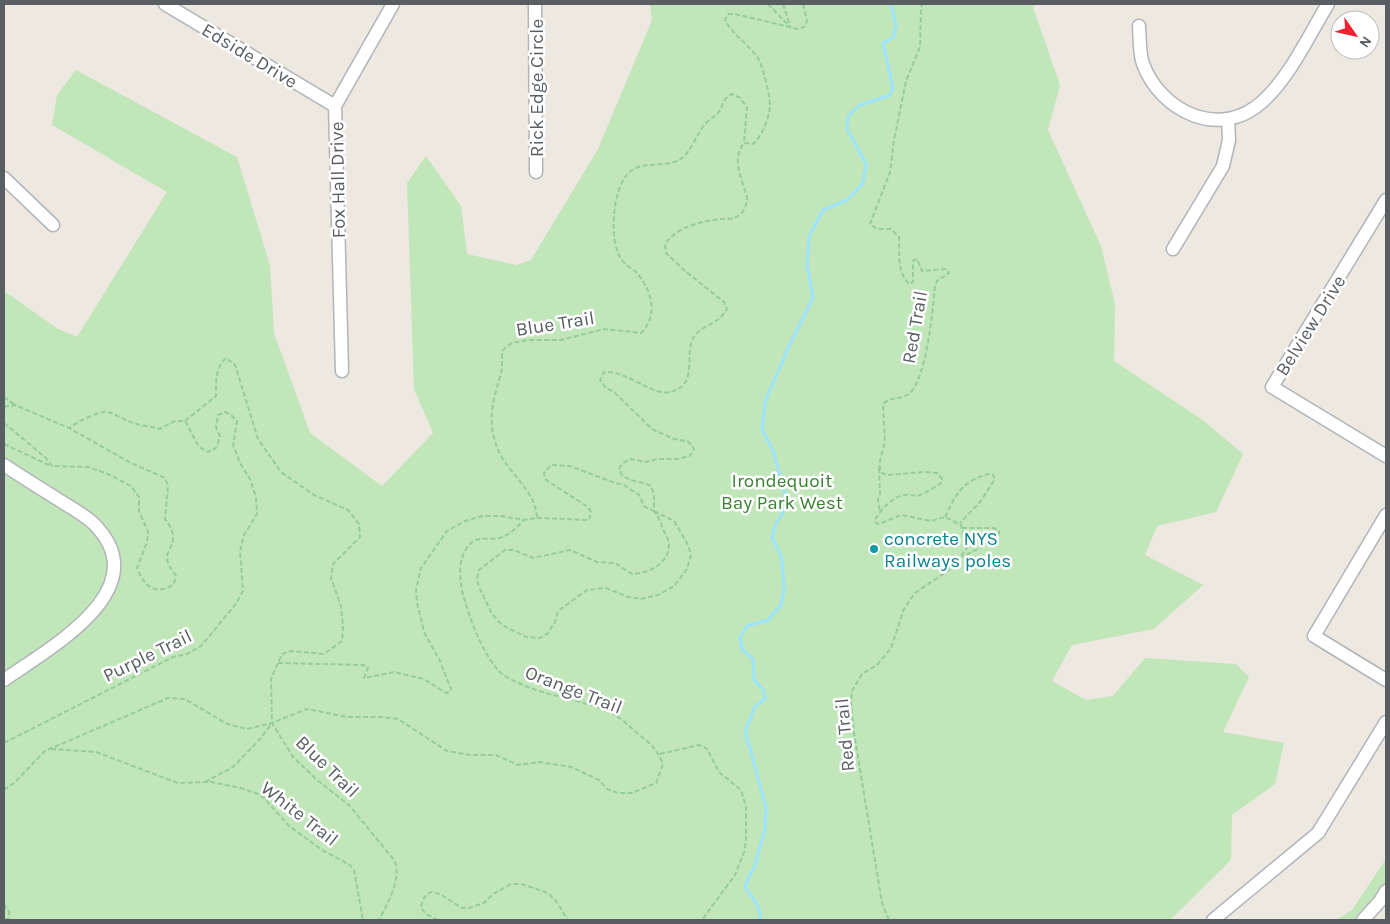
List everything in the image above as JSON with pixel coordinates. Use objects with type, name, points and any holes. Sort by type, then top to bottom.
[{"type":"street","name":"Edside Drive","points":[[166,4],[187,9],[336,106]]},
{"type":"street","name":"Fox Hall Drive","points":[[342,371],[336,106],[394,4]]},
{"type":"street","name":"Rick Edge Circle","points":[[535,4],[536,172]]},
{"type":"street","points":[[1139,26],[1142,61],[1155,87],[1164,97],[1175,106],[1190,114],[1205,119],[1228,119],[1246,113],[1261,103],[1273,90],[1328,4]]},
{"type":"street","points":[[1173,249],[1223,166],[1229,140],[1228,119]]},
{"type":"street","points":[[4,178],[53,225]]},
{"type":"street","name":"Belview Drive","points":[[1386,200],[1272,387],[1386,456]]},
{"type":"street","points":[[4,465],[77,511],[92,523],[104,537],[111,551],[114,567],[111,584],[103,600],[91,616],[4,680]]},
{"type":"street","points":[[1386,516],[1314,636],[1386,680]]},
{"type":"street","points":[[1213,920],[1318,833],[1386,722]]},
{"type":"street","points":[[1363,920],[1380,901],[1386,891]]},
{"type":"path","points":[[768,4],[791,28]]},
{"type":"path","points":[[783,4],[791,28]]},
{"type":"path","points":[[278,663],[363,665],[368,667],[364,678],[394,672],[424,679],[446,693],[450,692],[451,689],[440,661],[424,632],[416,590],[421,568],[447,531],[465,521],[482,516],[501,516],[524,520],[537,518],[589,520],[591,512],[588,507],[546,480],[544,473],[551,465],[579,468],[615,483],[624,484],[639,495],[644,506],[654,511],[674,521],[688,545],[691,555],[688,569],[674,586],[658,594],[641,599],[628,597],[606,588],[588,590],[558,611],[555,622],[547,634],[540,638],[526,637],[502,625],[492,614],[479,588],[477,579],[479,570],[505,550],[514,550],[533,558],[570,550],[597,562],[615,563],[632,574],[649,572],[657,567],[666,555],[669,543],[659,518],[654,511],[654,495],[651,486],[625,477],[620,473],[619,469],[623,463],[630,459],[646,462],[657,459],[677,459],[690,456],[694,449],[687,441],[674,439],[652,429],[614,392],[606,388],[600,380],[604,372],[613,372],[657,391],[667,393],[681,388],[687,378],[689,351],[694,336],[706,325],[719,318],[727,309],[724,302],[666,253],[665,244],[677,231],[705,222],[736,217],[741,214],[747,203],[736,161],[738,150],[744,143],[753,144],[758,140],[770,106],[758,58],[730,30],[725,20],[728,14],[798,29],[804,27],[807,20],[803,4]]},
{"type":"path","name":"Red Trail","points":[[879,465],[885,441],[884,404],[887,400],[907,396],[912,391],[919,377],[928,343],[935,285],[937,281],[949,273],[948,270],[942,269],[922,271],[916,259],[913,261],[913,282],[909,284],[903,277],[899,265],[899,237],[891,229],[877,229],[870,224],[890,172],[894,140],[906,81],[920,48],[922,4]]},
{"type":"path","name":"Blue Trail","points":[[537,518],[537,510],[530,496],[499,453],[492,433],[491,414],[502,372],[503,350],[512,343],[528,340],[561,340],[604,329],[641,333],[648,326],[652,311],[649,293],[636,272],[621,260],[613,223],[616,196],[622,184],[630,171],[643,165],[666,163],[682,159],[706,123],[718,114],[725,97],[732,94],[740,98],[747,107],[744,143]]},
{"type":"path","points":[[68,428],[78,421],[106,412],[134,423],[159,429],[175,421],[185,421],[216,396],[216,377],[221,363],[226,358],[235,365],[258,439],[281,472],[314,495],[348,510],[359,524],[360,537],[333,564],[331,578],[341,606],[342,641],[324,654],[291,651],[282,654],[271,679],[272,723]]},
{"type":"path","points":[[4,397],[14,405],[68,428],[131,463],[165,478],[168,486],[165,519],[173,533],[167,557],[168,564],[176,576],[175,582],[171,587],[162,590],[149,586],[141,578],[137,568],[148,532],[139,511],[139,497],[131,486],[108,474],[88,467],[52,466],[4,444]]},
{"type":"path","points":[[4,406],[14,405]]},
{"type":"path","name":"Purple Trail","points":[[4,743],[173,657],[187,654],[200,646],[235,605],[243,591],[240,551],[244,535],[257,514],[256,497],[250,479],[240,463],[233,445],[237,421],[232,415],[225,412],[218,415],[216,428],[220,437],[216,448],[208,452],[199,447],[185,421]]},
{"type":"path","points":[[4,423],[45,457],[52,466]]},
{"type":"path","points":[[879,465],[880,494],[878,500],[880,512]]},
{"type":"path","points":[[879,465],[882,472],[887,475],[924,472],[937,473],[942,479],[941,483],[920,495],[903,495],[897,498],[880,512],[875,520],[876,523],[879,524],[901,515],[931,521],[945,517],[960,523],[967,548],[960,558]]},
{"type":"path","points":[[945,517],[953,499],[966,483],[986,474],[993,475],[994,479],[986,494],[960,523]]},
{"type":"path","name":"Orange Trail","points":[[524,520],[510,534],[499,538],[470,542],[463,554],[459,584],[482,646],[498,671],[537,691],[611,713],[654,747],[659,754]]},
{"type":"path","name":"Red Trail","points":[[889,920],[882,904],[857,752],[851,704],[852,691],[862,674],[877,665],[891,648],[904,609],[915,593],[952,568],[960,558],[985,546],[997,538],[999,534],[999,531],[994,528],[962,528]]},
{"type":"path","points":[[4,790],[14,784],[45,751],[168,698],[185,698],[227,724],[247,729],[272,723],[307,709],[347,717],[398,719],[447,751],[470,755],[496,755],[518,765],[540,762],[571,767],[599,780],[607,789],[618,794],[632,793],[656,783],[663,764],[659,754],[699,745],[707,749],[719,772],[741,790],[746,807],[744,852],[726,889],[702,920]]},
{"type":"path","name":"Blue Trail","points":[[272,723],[294,757],[317,780],[349,805],[394,860],[397,874],[391,894],[379,920]]},
{"type":"path","name":"White Trail","points":[[204,782],[233,767],[260,739],[272,723]]},
{"type":"path","name":"White Trail","points":[[50,749],[96,752],[143,768],[175,782],[227,784],[258,794],[264,798],[289,826],[322,850],[350,865],[357,879],[363,920]]},
{"type":"path","points":[[438,920],[426,914],[421,908],[422,901],[431,892],[440,894],[462,908],[469,908],[484,903],[493,894],[510,884],[521,884],[550,895],[568,920]]},
{"type":"path","points":[[4,904],[9,912],[10,919],[4,920]]},
{"type":"green space","name":"Irondequoit Bay Park West","points":[[650,4],[1036,4],[1033,7],[1060,85],[1048,130],[1101,246],[1115,304],[1114,361],[1204,421],[1243,454],[1216,512],[1157,526],[1145,555],[1203,585],[1154,629],[1072,645],[1052,681],[1086,700],[1113,696],[1145,658],[1236,664],[1249,677],[1223,732],[1284,743],[1275,784],[1232,815],[1231,860],[1170,920],[4,920],[4,291],[58,329],[77,337],[167,192],[52,125],[57,95],[76,70],[237,157],[270,265],[274,333],[310,433],[382,486],[433,433],[414,389],[407,183],[426,156],[461,206],[467,254],[516,265],[531,260],[598,149],[652,20]]},
{"type":"green space","points":[[1386,859],[1386,891],[1363,920],[1336,920],[1352,910]]},
{"type":"waterway","points":[[760,920],[758,906],[745,887],[754,868],[765,829],[766,808],[746,738],[746,732],[755,708],[765,699],[763,689],[754,680],[753,659],[742,649],[740,637],[747,626],[768,620],[781,605],[784,590],[781,556],[772,538],[775,525],[783,513],[785,494],[773,451],[762,429],[765,402],[788,348],[813,298],[807,265],[809,236],[823,210],[847,200],[863,183],[866,164],[847,129],[848,116],[860,105],[890,95],[893,88],[883,43],[893,38],[896,26],[891,4]]},
{"type":"place","name":"concrete NYS Railways poles","points":[[874,549]]}]
